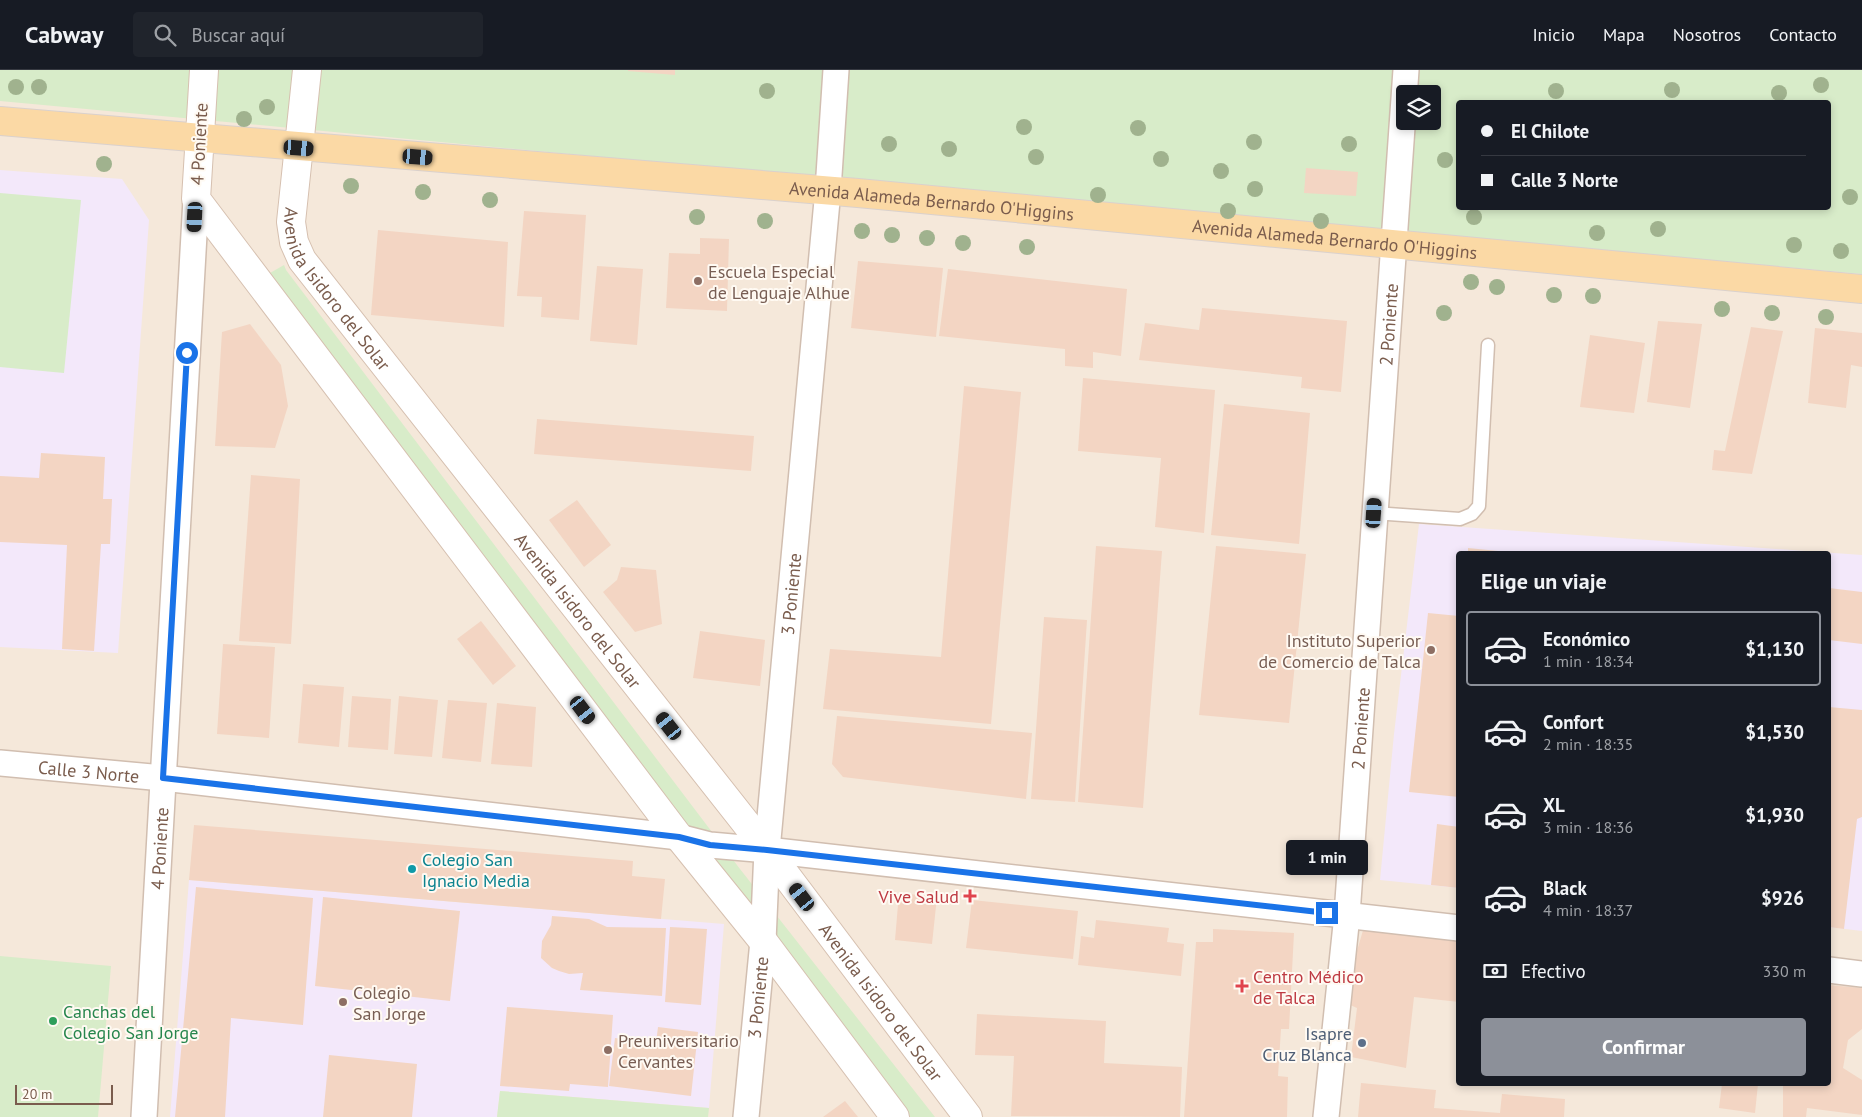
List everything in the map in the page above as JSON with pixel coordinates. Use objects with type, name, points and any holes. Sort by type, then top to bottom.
[{"type":"main road","name":"4 Poniente","points":[[196,199],[204,70]]},
{"type":"main road","name":"Avenida Isidoro del Solar","points":[[307,70],[291,222],[294,242],[302,260],[767,850],[968,1117]]},
{"type":"main road","name":"Avenida Alameda Bernardo O'Higgins","points":[[0,121],[299,148],[828,190],[1862,290]]},
{"type":"main road","points":[[196,199],[679,837],[763,941],[895,1117]]},
{"type":"street","name":"3 Poniente","points":[[746,1117],[763,941],[767,850],[828,190],[836,70]]},
{"type":"street","name":"2 Poniente","points":[[1326,1117],[1347,915],[1406,70]]},
{"type":"street","name":"4 Poniente","points":[[144,1117],[196,199]]},
{"type":"street","name":"Calle 3 Norte","points":[[0,764],[163,778],[679,837],[710,845],[1456,928]]},
{"type":"street","points":[[1831,970],[1862,974]]},
{"type":"lane","points":[[1374,513],[1460,518],[1472,514],[1479,506],[1488,345]]},
{"type":"shaded area","points":[[0,70],[1862,70],[1862,1117],[0,1117]]},
{"type":"shaded area","points":[[0,170],[122,179],[149,220],[118,653],[0,647]]},
{"type":"shaded area","name":"Instituto Superior de Comercio de Talca","points":[[1419,524],[1805,551],[1456,551],[1456,888],[1380,880],[1394,734]]},
{"type":"shaded area","name":"Instituto Superior de Comercio de Talca","points":[[1831,553],[1862,555],[1862,931],[1831,927]]},
{"type":"shaded area","name":"Colegio San Jorge","points":[[189,880],[724,924],[709,1108],[500,1091],[497,1117],[170,1117]]},
{"type":"green space","points":[[0,70],[1862,70],[1862,274],[0,101]]},
{"type":"green space","points":[[0,193],[81,200],[64,373],[0,367]]},
{"type":"green space","points":[[284,265],[740,869],[935,1117],[903,1117],[689,837],[270,273]]},
{"type":"green space","name":"Canchas del Colegio San Jorge","points":[[0,956],[111,966],[98,1117],[0,1117]]},
{"type":"green space","points":[[500,1091],[709,1108],[708,1117],[497,1117]]},
{"type":"building","points":[[675,70],[675,75],[628,71]]},
{"type":"building","points":[[1306,168],[1358,172],[1356,196],[1304,193]]},
{"type":"building","points":[[524,211],[586,215],[579,320],[541,317],[542,297],[517,296]]},
{"type":"building","points":[[378,230],[508,242],[504,327],[371,315]]},
{"type":"building","name":"Escuela Especial de Lenguaje Alhue","points":[[700,238],[729,239],[727,311],[666,308],[669,253],[700,254]]},
{"type":"building","points":[[858,261],[943,268],[936,337],[851,328]]},
{"type":"building","points":[[597,266],[643,269],[637,345],[590,341]]},
{"type":"building","points":[[948,269],[1127,289],[1121,356],[1093,352],[1093,368],[1065,366],[1065,349],[939,336]]},
{"type":"building","points":[[1202,308],[1347,321],[1341,392],[1301,388],[1302,377],[1139,360],[1145,323],[1199,330]]},
{"type":"building","points":[[1658,321],[1702,324],[1690,408],[1647,402]]},
{"type":"building","points":[[250,324],[281,365],[288,406],[275,448],[215,446],[222,332]]},
{"type":"building","points":[[1751,327],[1783,331],[1752,474],[1712,470],[1714,450],[1725,451]]},
{"type":"building","points":[[1815,328],[1862,333],[1862,367],[1851,365],[1846,408],[1808,403]]},
{"type":"building","points":[[1590,335],[1645,343],[1634,413],[1580,407]]},
{"type":"building","points":[[1083,378],[1215,390],[1204,533],[1155,527],[1161,458],[1078,451]]},
{"type":"building","points":[[964,386],[1021,392],[991,724],[823,709],[830,649],[941,657]]},
{"type":"building","points":[[1224,404],[1310,413],[1299,544],[1211,535]]},
{"type":"building","points":[[537,419],[754,436],[751,471],[534,454]]},
{"type":"building","points":[[41,453],[105,457],[103,499],[112,499],[110,544],[101,544],[94,651],[62,649],[67,545],[0,542],[0,476],[39,478]]},
{"type":"building","points":[[251,475],[300,479],[291,644],[239,641]]},
{"type":"building","points":[[577,500],[611,545],[584,567],[549,520]]},
{"type":"building","points":[[1096,546],[1162,551],[1143,808],[1078,802]]},
{"type":"building","points":[[1216,546],[1306,554],[1289,723],[1199,715]]},
{"type":"building","points":[[1468,548],[1498,551],[1468,551]]},
{"type":"building","points":[[621,567],[656,570],[662,624],[635,632],[603,592],[617,580]]},
{"type":"building","points":[[1831,588],[1862,592],[1862,644],[1831,640]]},
{"type":"building","points":[[1428,613],[1456,616],[1456,797],[1409,792]]},
{"type":"building","points":[[1044,617],[1087,620],[1075,802],[1031,799]]},
{"type":"building","points":[[481,621],[516,666],[493,685],[457,639]]},
{"type":"building","points":[[700,631],[765,640],[760,686],[693,678]]},
{"type":"building","points":[[223,644],[275,647],[269,738],[217,734]]},
{"type":"building","points":[[303,684],[344,687],[339,747],[298,743]]},
{"type":"building","points":[[352,696],[391,699],[388,750],[348,747]]},
{"type":"building","points":[[399,696],[438,700],[432,757],[394,754]]},
{"type":"building","points":[[448,700],[487,703],[481,762],[442,758]]},
{"type":"building","points":[[497,703],[536,707],[532,767],[491,764]]},
{"type":"building","points":[[1831,707],[1862,710],[1862,817],[1857,819],[1844,929],[1831,927]]},
{"type":"building","points":[[837,716],[1032,733],[1026,799],[843,777],[832,764]]},
{"type":"building","points":[[1437,824],[1456,827],[1456,888],[1431,885]]},
{"type":"building","name":"Colegio San Ignacio Media","points":[[194,825],[633,861],[632,876],[665,879],[661,919],[189,880]]},
{"type":"building","points":[[196,887],[313,898],[303,1025],[231,1018],[225,1117],[175,1117]]},
{"type":"building","points":[[899,893],[937,897],[932,944],[895,940]]},
{"type":"building","points":[[323,897],[460,911],[450,1001],[315,986]]},
{"type":"building","points":[[972,900],[1078,911],[1073,959],[966,948]]},
{"type":"building","points":[[552,916],[589,919],[607,927],[666,928],[662,996],[580,990],[583,973],[569,974],[559,971],[552,968],[541,958],[542,941],[551,925]]},
{"type":"building","points":[[1096,920],[1169,928],[1167,942],[1184,944],[1181,976],[1078,965],[1081,936],[1094,938]]},
{"type":"building","points":[[670,927],[707,929],[701,1005],[665,1002]]},
{"type":"building","points":[[1364,927],[1456,940],[1456,1002],[1414,997],[1406,1068],[1351,1057],[1357,1008],[1348,1004],[1354,961]]},
{"type":"building","name":"Centro Médico de Talca","points":[[1213,929],[1294,933],[1289,1029],[1281,1029],[1278,1076],[1288,1077],[1287,1117],[1184,1117],[1196,942],[1213,942]]},
{"type":"building","points":[[1831,985],[1862,988],[1862,1029],[1848,1040],[1843,1068],[1862,1080],[1862,1115],[1807,1108],[1806,1117],[1783,1117],[1783,1086],[1831,1086]]},
{"type":"building","points":[[507,1007],[613,1015],[608,1087],[570,1084],[569,1091],[500,1086]]},
{"type":"building","points":[[977,1014],[1106,1021],[1104,1063],[1182,1067],[1180,1117],[1011,1116],[1014,1056],[975,1055]]},
{"type":"building","points":[[658,1027],[698,1032],[691,1096],[609,1086],[615,1038],[656,1043]]},
{"type":"building","points":[[329,1055],[417,1064],[412,1117],[323,1117]]},
{"type":"building","points":[[1361,1083],[1436,1090],[1434,1108],[1500,1113],[1502,1094],[1565,1099],[1564,1117],[1358,1117]]},
{"type":"building","points":[[1722,1086],[1758,1086],[1755,1113],[1719,1108]]},
{"type":"building","points":[[845,1101],[858,1117],[823,1117]]},
{"type":"place","name":"Escuela Especial de Lenguaje Alhue","points":[[698,281]]},
{"type":"place","name":"Instituto Superior de Comercio de Talca","points":[[1431,650]]},
{"type":"place","name":"Colegio San Ignacio Media","points":[[412,869]]},
{"type":"place","name":"Vive Salud","points":[[970,896]]},
{"type":"place","name":"Centro Médico de Talca","points":[[1242,986]]},
{"type":"place","name":"Colegio San Jorge","points":[[343,1002]]},
{"type":"place","name":"Canchas del Colegio San Jorge","points":[[53,1021]]},
{"type":"place","name":"Isapre Cruz Blanca","points":[[1362,1043]]},
{"type":"place","name":"Preuniversitario Cervantes","points":[[608,1050]]},
{"type":"route","points":[[187,353],[163,778],[679,837],[710,845],[1327,913]]}]
